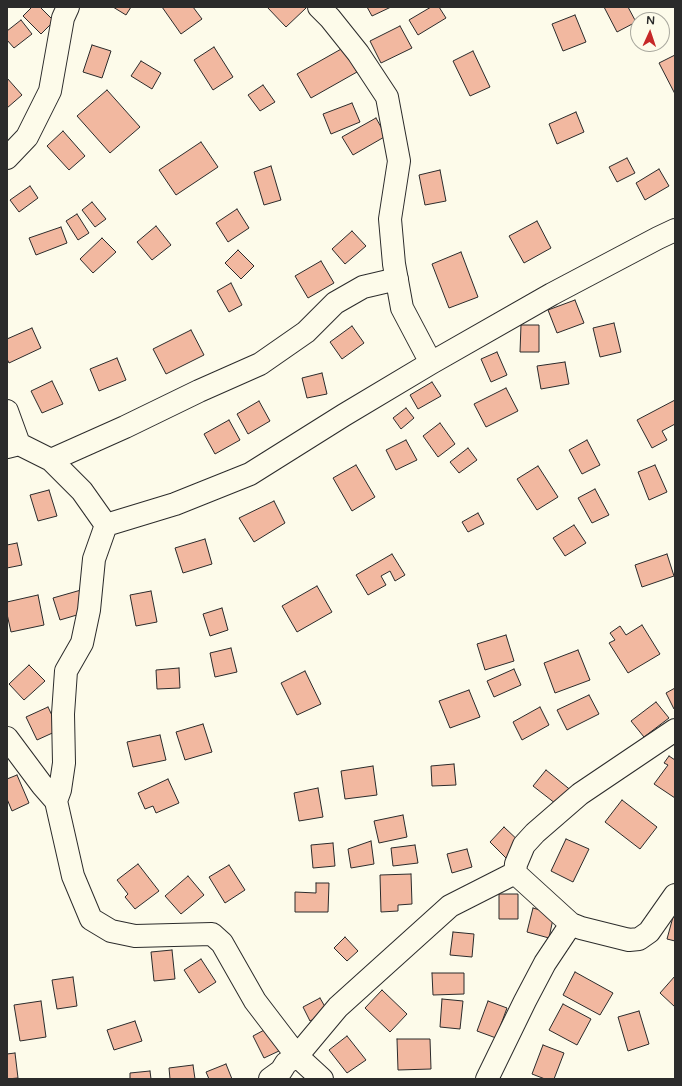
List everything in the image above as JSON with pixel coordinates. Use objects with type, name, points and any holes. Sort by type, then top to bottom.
[{"type":"street","points":[[7,158],[27,137],[50,91],[62,18],[68,7]]},
{"type":"street","points":[[319,7],[330,18],[358,53],[387,97],[399,161],[390,219],[394,264],[402,308],[431,363]]},
{"type":"street","points":[[106,525],[176,504],[250,474],[431,363],[552,294],[675,230]]},
{"type":"street","points":[[51,460],[260,364],[306,332],[335,303],[363,287],[397,279]]},
{"type":"street","points":[[7,411],[13,445],[51,460],[82,491],[106,525]]},
{"type":"street","points":[[56,801],[60,790],[64,763],[63,714],[66,671],[82,643],[90,610],[94,559],[106,525]]},
{"type":"street","points":[[515,873],[516,864],[524,845],[541,828],[580,794],[675,730]]},
{"type":"street","points":[[7,738],[42,785],[56,801],[73,876],[91,919],[111,931],[135,936],[212,934],[222,943],[254,1001],[298,1056],[322,1079]]},
{"type":"street","points":[[515,873],[571,924],[629,940],[639,939],[650,932],[675,895]]},
{"type":"street","points":[[270,1079],[281,1072],[286,1063],[298,1056],[338,1007],[450,906],[515,873]]},
{"type":"street","points":[[487,1079],[545,963],[571,924]]},
{"type":"building","points":[[32,7],[40,7],[54,21],[41,34],[23,16]]},
{"type":"building","points":[[113,7],[131,7],[126,15]]},
{"type":"building","points":[[162,7],[193,7],[202,19],[181,34]]},
{"type":"building","points":[[267,7],[305,7],[306,8],[286,27]]},
{"type":"building","points":[[367,7],[391,7],[372,16]]},
{"type":"building","points":[[431,7],[439,7],[446,18],[418,35],[409,20]]},
{"type":"building","points":[[604,7],[628,7],[631,12],[630,25],[617,32]]},
{"type":"building","points":[[575,15],[586,42],[563,51],[552,24]]},
{"type":"building","points":[[21,20],[32,34],[14,48],[7,40],[7,31]]},
{"type":"building","points":[[400,26],[412,48],[381,63],[370,41]]},
{"type":"building","points":[[92,45],[111,51],[102,78],[83,72]]},
{"type":"building","points":[[214,47],[233,77],[213,90],[194,60]]},
{"type":"building","points":[[343,48],[357,72],[311,98],[297,74]]},
{"type":"building","points":[[473,51],[490,87],[470,96],[453,61]]},
{"type":"building","points":[[675,55],[675,94],[659,63]]},
{"type":"building","points":[[141,61],[161,73],[152,89],[131,76]]},
{"type":"building","points":[[7,78],[22,95],[7,108]]},
{"type":"building","points":[[263,85],[275,102],[260,111],[248,95]]},
{"type":"building","points":[[107,90],[140,127],[110,153],[77,116]]},
{"type":"building","points":[[352,103],[360,122],[331,134],[323,114]]},
{"type":"building","points":[[576,112],[584,132],[557,144],[549,124]]},
{"type":"building","points":[[376,118],[386,136],[353,155],[342,137]]},
{"type":"building","points":[[63,131],[85,156],[69,170],[47,146]]},
{"type":"building","points":[[201,142],[218,167],[176,195],[159,170]]},
{"type":"building","points":[[627,158],[635,173],[617,182],[609,167]]},
{"type":"building","points":[[271,166],[281,200],[264,205],[254,172]]},
{"type":"building","points":[[659,169],[669,186],[645,200],[636,183]]},
{"type":"building","points":[[440,170],[446,201],[425,205],[419,175]]},
{"type":"building","points":[[30,186],[38,198],[19,212],[10,200]]},
{"type":"building","points":[[92,202],[106,219],[95,227],[82,210]]},
{"type":"building","points":[[237,209],[249,228],[228,242],[216,223]]},
{"type":"building","points":[[77,214],[89,233],[78,240],[66,221]]},
{"type":"building","points":[[537,221],[551,248],[524,263],[509,236]]},
{"type":"building","points":[[156,226],[171,245],[152,260],[137,242]]},
{"type":"building","points":[[61,227],[67,243],[36,255],[29,238]]},
{"type":"building","points":[[352,231],[366,246],[345,264],[332,249]]},
{"type":"building","points":[[102,238],[116,252],[93,273],[80,259]]},
{"type":"building","points":[[238,250],[254,266],[241,279],[225,263]]},
{"type":"building","points":[[461,252],[478,297],[449,308],[432,264]]},
{"type":"building","points":[[321,261],[334,283],[308,298],[295,276]]},
{"type":"building","points":[[231,283],[242,305],[229,312],[217,291]]},
{"type":"building","points":[[575,300],[584,323],[557,333],[548,310]]},
{"type":"building","points":[[614,323],[621,352],[600,357],[593,328]]},
{"type":"building","points":[[521,325],[539,325],[539,352],[520,352]]},
{"type":"building","points":[[352,326],[364,343],[342,359],[330,342]]},
{"type":"building","points":[[32,328],[41,348],[9,363],[7,359],[7,339]]},
{"type":"building","points":[[191,330],[204,355],[166,374],[153,349]]},
{"type":"building","points":[[497,352],[507,375],[491,382],[481,359]]},
{"type":"building","points":[[117,358],[126,380],[99,391],[90,369]]},
{"type":"building","points":[[565,362],[569,384],[541,389],[537,366]]},
{"type":"building","points":[[322,373],[327,394],[307,398],[302,378]]},
{"type":"building","points":[[52,381],[63,404],[42,413],[31,391]]},
{"type":"building","points":[[432,382],[441,396],[418,409],[410,395]]},
{"type":"building","points":[[506,388],[518,411],[486,427],[474,404]]},
{"type":"building","points":[[675,400],[675,424],[662,431],[667,440],[652,448],[637,420]]},
{"type":"building","points":[[259,401],[270,421],[248,434],[237,414]]},
{"type":"building","points":[[406,408],[414,418],[401,429],[393,418]]},
{"type":"building","points":[[229,420],[240,440],[215,454],[204,434]]},
{"type":"building","points":[[440,423],[455,444],[438,457],[423,436]]},
{"type":"building","points":[[406,440],[417,460],[396,470],[386,450]]},
{"type":"building","points":[[587,440],[600,465],[582,474],[569,450]]},
{"type":"building","points":[[468,448],[477,460],[459,473],[450,462]]},
{"type":"building","points":[[356,465],[375,497],[352,511],[333,478]]},
{"type":"building","points":[[655,465],[667,492],[649,500],[638,472]]},
{"type":"building","points":[[538,466],[558,497],[537,510],[517,479]]},
{"type":"building","points":[[595,489],[609,515],[592,523],[578,498]]},
{"type":"building","points":[[49,490],[57,516],[38,521],[30,495]]},
{"type":"building","points":[[274,501],[285,523],[254,542],[239,518]]},
{"type":"building","points":[[478,513],[484,524],[468,532],[462,522]]},
{"type":"building","points":[[574,525],[586,543],[565,556],[553,538]]},
{"type":"building","points":[[205,539],[212,564],[183,573],[175,548]]},
{"type":"building","points":[[17,543],[22,565],[7,568],[7,545]]},
{"type":"building","points":[[392,554],[405,575],[395,581],[390,571],[381,576],[386,585],[368,595],[356,575]]},
{"type":"building","points":[[667,554],[674,576],[642,587],[635,565]]},
{"type":"building","points":[[317,586],[332,612],[297,632],[282,606]]},
{"type":"building","points":[[81,590],[87,612],[60,620],[53,598]]},
{"type":"building","points":[[151,591],[157,622],[136,626],[130,595]]},
{"type":"building","points":[[38,595],[44,625],[11,632],[7,614],[7,602]]},
{"type":"building","points":[[222,608],[228,630],[210,636],[203,614]]},
{"type":"building","points":[[642,625],[660,654],[628,673],[609,643],[615,640],[610,633],[620,626],[626,635]]},
{"type":"building","points":[[506,635],[514,661],[485,670],[477,644]]},
{"type":"building","points":[[231,648],[237,672],[215,677],[210,653]]},
{"type":"building","points":[[578,650],[590,680],[555,693],[544,663]]},
{"type":"building","points":[[29,665],[45,681],[24,700],[9,684]]},
{"type":"building","points":[[179,668],[180,688],[157,689],[156,670]]},
{"type":"building","points":[[514,669],[521,685],[494,697],[487,681]]},
{"type":"building","points":[[305,671],[321,704],[297,715],[281,683]]},
{"type":"building","points":[[675,688],[675,709],[674,709],[666,693]]},
{"type":"building","points":[[469,690],[480,717],[450,728],[439,701]]},
{"type":"building","points":[[589,695],[599,714],[567,730],[557,710]]},
{"type":"building","points":[[656,702],[669,718],[644,737],[631,721]]},
{"type":"building","points":[[48,707],[59,730],[37,740],[26,717]]},
{"type":"building","points":[[540,707],[549,725],[522,740],[513,722]]},
{"type":"building","points":[[203,724],[212,752],[185,760],[176,732]]},
{"type":"building","points":[[160,735],[166,760],[133,767],[127,742]]},
{"type":"building","points":[[669,756],[675,760],[675,798],[654,784],[668,765],[664,763]]},
{"type":"building","points":[[454,764],[456,785],[432,786],[431,766]]},
{"type":"building","points":[[373,766],[377,795],[345,799],[341,771]]},
{"type":"building","points":[[546,770],[573,792],[560,807],[533,786]]},
{"type":"building","points":[[17,775],[29,803],[12,811],[7,799],[7,779]]},
{"type":"building","points":[[168,779],[179,803],[156,813],[153,806],[145,809],[138,793]]},
{"type":"building","points":[[318,788],[323,817],[299,821],[294,793]]},
{"type":"building","points":[[622,800],[657,827],[640,849],[605,822]]},
{"type":"building","points":[[403,815],[407,837],[379,843],[374,821]]},
{"type":"building","points":[[504,827],[523,845],[508,860],[490,842]]},
{"type":"building","points":[[566,839],[589,849],[573,882],[551,871]]},
{"type":"building","points":[[371,841],[374,864],[351,868],[348,849]]},
{"type":"building","points":[[333,843],[335,866],[313,868],[311,845]]},
{"type":"building","points":[[415,845],[418,863],[393,866],[391,848]]},
{"type":"building","points":[[467,849],[472,867],[452,873],[447,854]]},
{"type":"building","points":[[138,864],[159,891],[135,909],[125,897],[128,894],[117,880]]},
{"type":"building","points":[[229,865],[245,890],[225,903],[209,877]]},
{"type":"building","points":[[411,874],[412,904],[398,905],[398,911],[381,912],[380,875]]},
{"type":"building","points":[[188,876],[204,895],[181,914],[165,896]]},
{"type":"building","points":[[316,883],[329,883],[328,912],[295,912],[295,892],[316,893]]},
{"type":"building","points":[[499,894],[518,894],[518,919],[499,919]]},
{"type":"building","points":[[533,908],[554,914],[549,938],[527,932]]},
{"type":"building","points":[[673,917],[675,917],[675,941],[667,939]]},
{"type":"building","points":[[453,932],[474,934],[472,957],[450,955]]},
{"type":"building","points":[[345,937],[358,951],[347,961],[334,948]]},
{"type":"building","points":[[172,950],[175,979],[154,981],[151,952]]},
{"type":"building","points":[[201,959],[216,982],[199,993],[184,970]]},
{"type":"building","points":[[575,972],[613,993],[600,1015],[563,995]]},
{"type":"building","points":[[432,973],[464,973],[464,994],[433,995]]},
{"type":"building","points":[[675,976],[675,1007],[660,993]]},
{"type":"building","points":[[73,977],[77,1006],[57,1009],[52,980]]},
{"type":"building","points":[[382,990],[407,1014],[390,1032],[365,1008]]},
{"type":"building","points":[[320,998],[328,1012],[310,1021],[303,1007]]},
{"type":"building","points":[[442,999],[463,1001],[460,1029],[440,1027]]},
{"type":"building","points":[[41,1001],[46,1037],[20,1041],[14,1005]]},
{"type":"building","points":[[488,1001],[507,1008],[496,1038],[477,1031]]},
{"type":"building","points":[[563,1004],[591,1019],[577,1045],[549,1030]]},
{"type":"building","points":[[639,1011],[649,1044],[628,1051],[618,1017]]},
{"type":"building","points":[[135,1021],[142,1041],[114,1050],[107,1030]]},
{"type":"building","points":[[268,1028],[279,1051],[264,1058],[253,1036]]},
{"type":"building","points":[[347,1036],[366,1060],[347,1073],[329,1050]]},
{"type":"building","points":[[397,1039],[430,1039],[431,1069],[398,1070]]},
{"type":"building","points":[[543,1045],[564,1053],[554,1079],[545,1079],[532,1074]]},
{"type":"building","points":[[15,1053],[18,1078],[7,1079],[7,1054]]},
{"type":"building","points":[[226,1064],[232,1079],[209,1079],[206,1072]]},
{"type":"building","points":[[193,1065],[195,1079],[170,1079],[169,1068]]},
{"type":"building","points":[[150,1071],[151,1079],[130,1079],[130,1073]]}]
